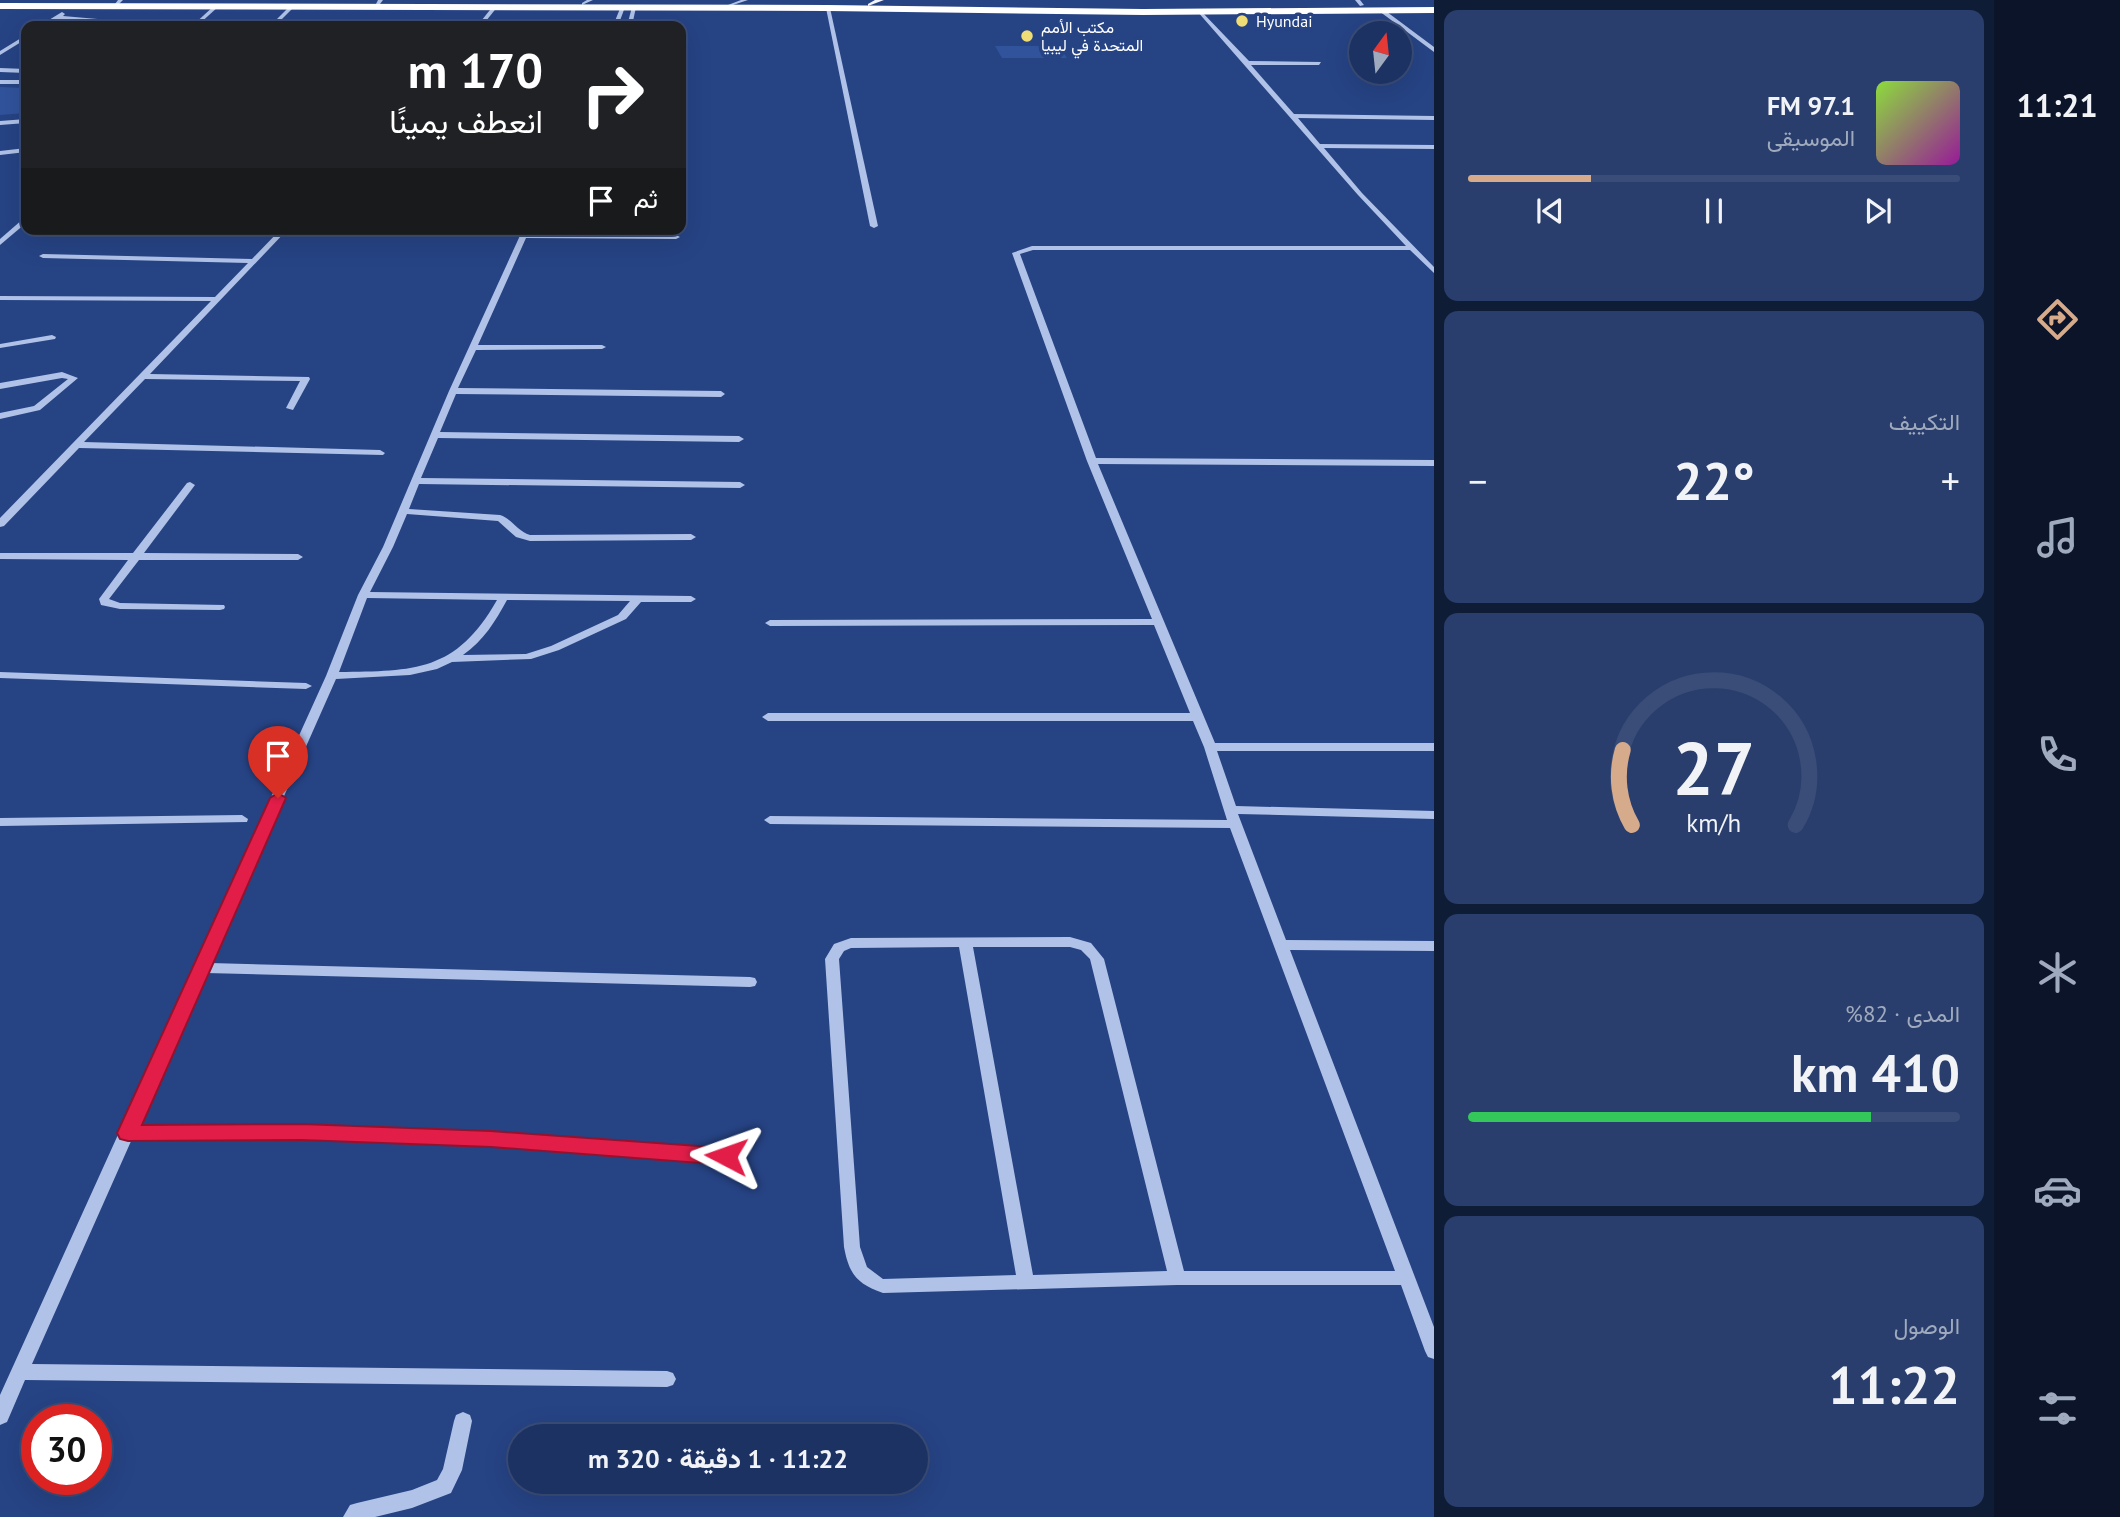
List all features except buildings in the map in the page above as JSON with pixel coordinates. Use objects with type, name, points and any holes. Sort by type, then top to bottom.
[{"type":"highway","points":[[0,4],[119,1],[379,2],[1199,12],[1352,10]]},
{"type":"highway","points":[[1359,2],[1434,8],[1352,10],[1167,8],[1359,2]]},
{"type":"highway","points":[[0,4],[1270,4]]},
{"type":"highway","points":[[968,9],[1103,7],[1019,4]]},
{"type":"main road","points":[[870,5],[881,0]]},
{"type":"street","points":[[730,5],[746,0]]},
{"type":"street","points":[[484,21],[502,3]]},
{"type":"street","points":[[50,21],[74,6]]},
{"type":"street","points":[[200,21],[216,6]]},
{"type":"street","points":[[277,21],[293,6]]},
{"type":"street","points":[[617,21],[623,7]]},
{"type":"street","points":[[630,21],[634,7]]},
{"type":"street","points":[[828,8],[874,226]]},
{"type":"street","points":[[1381,10],[1434,50]]},
{"type":"street","points":[[1199,12],[1294,116],[1360,194],[1434,271]]},
{"type":"street","points":[[57,17],[106,19],[103,21]]},
{"type":"street","points":[[0,53],[21,40]]},
{"type":"street","points":[[1245,62],[1319,63]]},
{"type":"street","points":[[0,70],[21,71]]},
{"type":"street","points":[[0,82],[21,82]]},
{"type":"street","points":[[1294,116],[1434,118]]},
{"type":"street","points":[[0,123],[21,121]]},
{"type":"street","points":[[1318,146],[1434,146]]},
{"type":"street","points":[[0,153],[21,151]]},
{"type":"street","points":[[0,243],[21,224]]},
{"type":"street","points":[[0,524],[279,235]]},
{"type":"street","points":[[0,1416],[332,676],[363,595],[417,481],[453,391],[525,235]]},
{"type":"street","points":[[601,235],[676,237]]},
{"type":"street","points":[[1412,248],[1021,249],[1016,254],[1092,461],[1210,747],[1235,824],[1434,1351]]},
{"type":"street","points":[[43,256],[254,261]]},
{"type":"street","points":[[0,298],[218,299]]},
{"type":"street","points":[[0,346],[52,337]]},
{"type":"street","points":[[474,348],[602,347]]},
{"type":"street","points":[[0,387],[62,375],[74,378],[37,408],[0,416]]},
{"type":"street","points":[[145,376],[306,379],[290,408]]},
{"type":"street","points":[[453,391],[721,394]]},
{"type":"street","points":[[434,435],[739,439]]},
{"type":"street","points":[[78,446],[380,453]]},
{"type":"street","points":[[1092,461],[1434,463]]},
{"type":"street","points":[[417,481],[740,485]]},
{"type":"street","points":[[190,485],[104,599],[105,603],[120,606],[220,607]]},
{"type":"street","points":[[402,511],[500,518],[513,532],[530,538],[691,537]]},
{"type":"street","points":[[0,556],[298,556]]},
{"type":"street","points":[[363,595],[691,599]]},
{"type":"street","points":[[332,676],[405,674],[453,659],[470,648],[495,617],[503,598]]},
{"type":"street","points":[[453,659],[527,657],[555,648],[622,617],[638,599]]},
{"type":"street","points":[[770,623],[1159,622]]},
{"type":"street","points":[[0,675],[306,687]]},
{"type":"street","points":[[768,717],[1197,716]]},
{"type":"street","points":[[1210,747],[1434,747]]},
{"type":"street","points":[[1230,810],[1434,815]]},
{"type":"street","points":[[0,822],[242,819]]},
{"type":"street","points":[[770,820],[1235,824]]},
{"type":"street","points":[[1177,1278],[1097,959],[1092,950],[1083,944],[1070,942],[851,943],[841,945],[835,951],[832,959],[854,1256],[856,1265],[867,1280],[883,1286],[1177,1278],[1407,1278]]},
{"type":"street","points":[[965,943],[1026,1282]]},
{"type":"street","points":[[1281,945],[1434,946]]},
{"type":"street","points":[[202,968],[750,982]]},
{"type":"street","points":[[128,1133],[301,1132],[477,1139],[726,1156]]},
{"type":"street","points":[[21,1372],[667,1378]]},
{"type":"street","points":[[353,1517],[357,1512],[412,1499],[444,1487],[452,1470],[463,1420]]},
{"type":"shaded area","points":[[995,46],[1059,46],[1067,58],[1002,58]]},
{"type":"shaded area","points":[[0,87],[21,88],[21,113],[0,115]]},
{"type":"place","name":"Hyundai","points":[[1242,21]]},
{"type":"place","name":"مكتب الأمم المتحدة في ليبيا","points":[[1027,36]]},
{"type":"route","points":[[278,798],[128,1133],[301,1132],[491,1139],[726,1156]]}]
